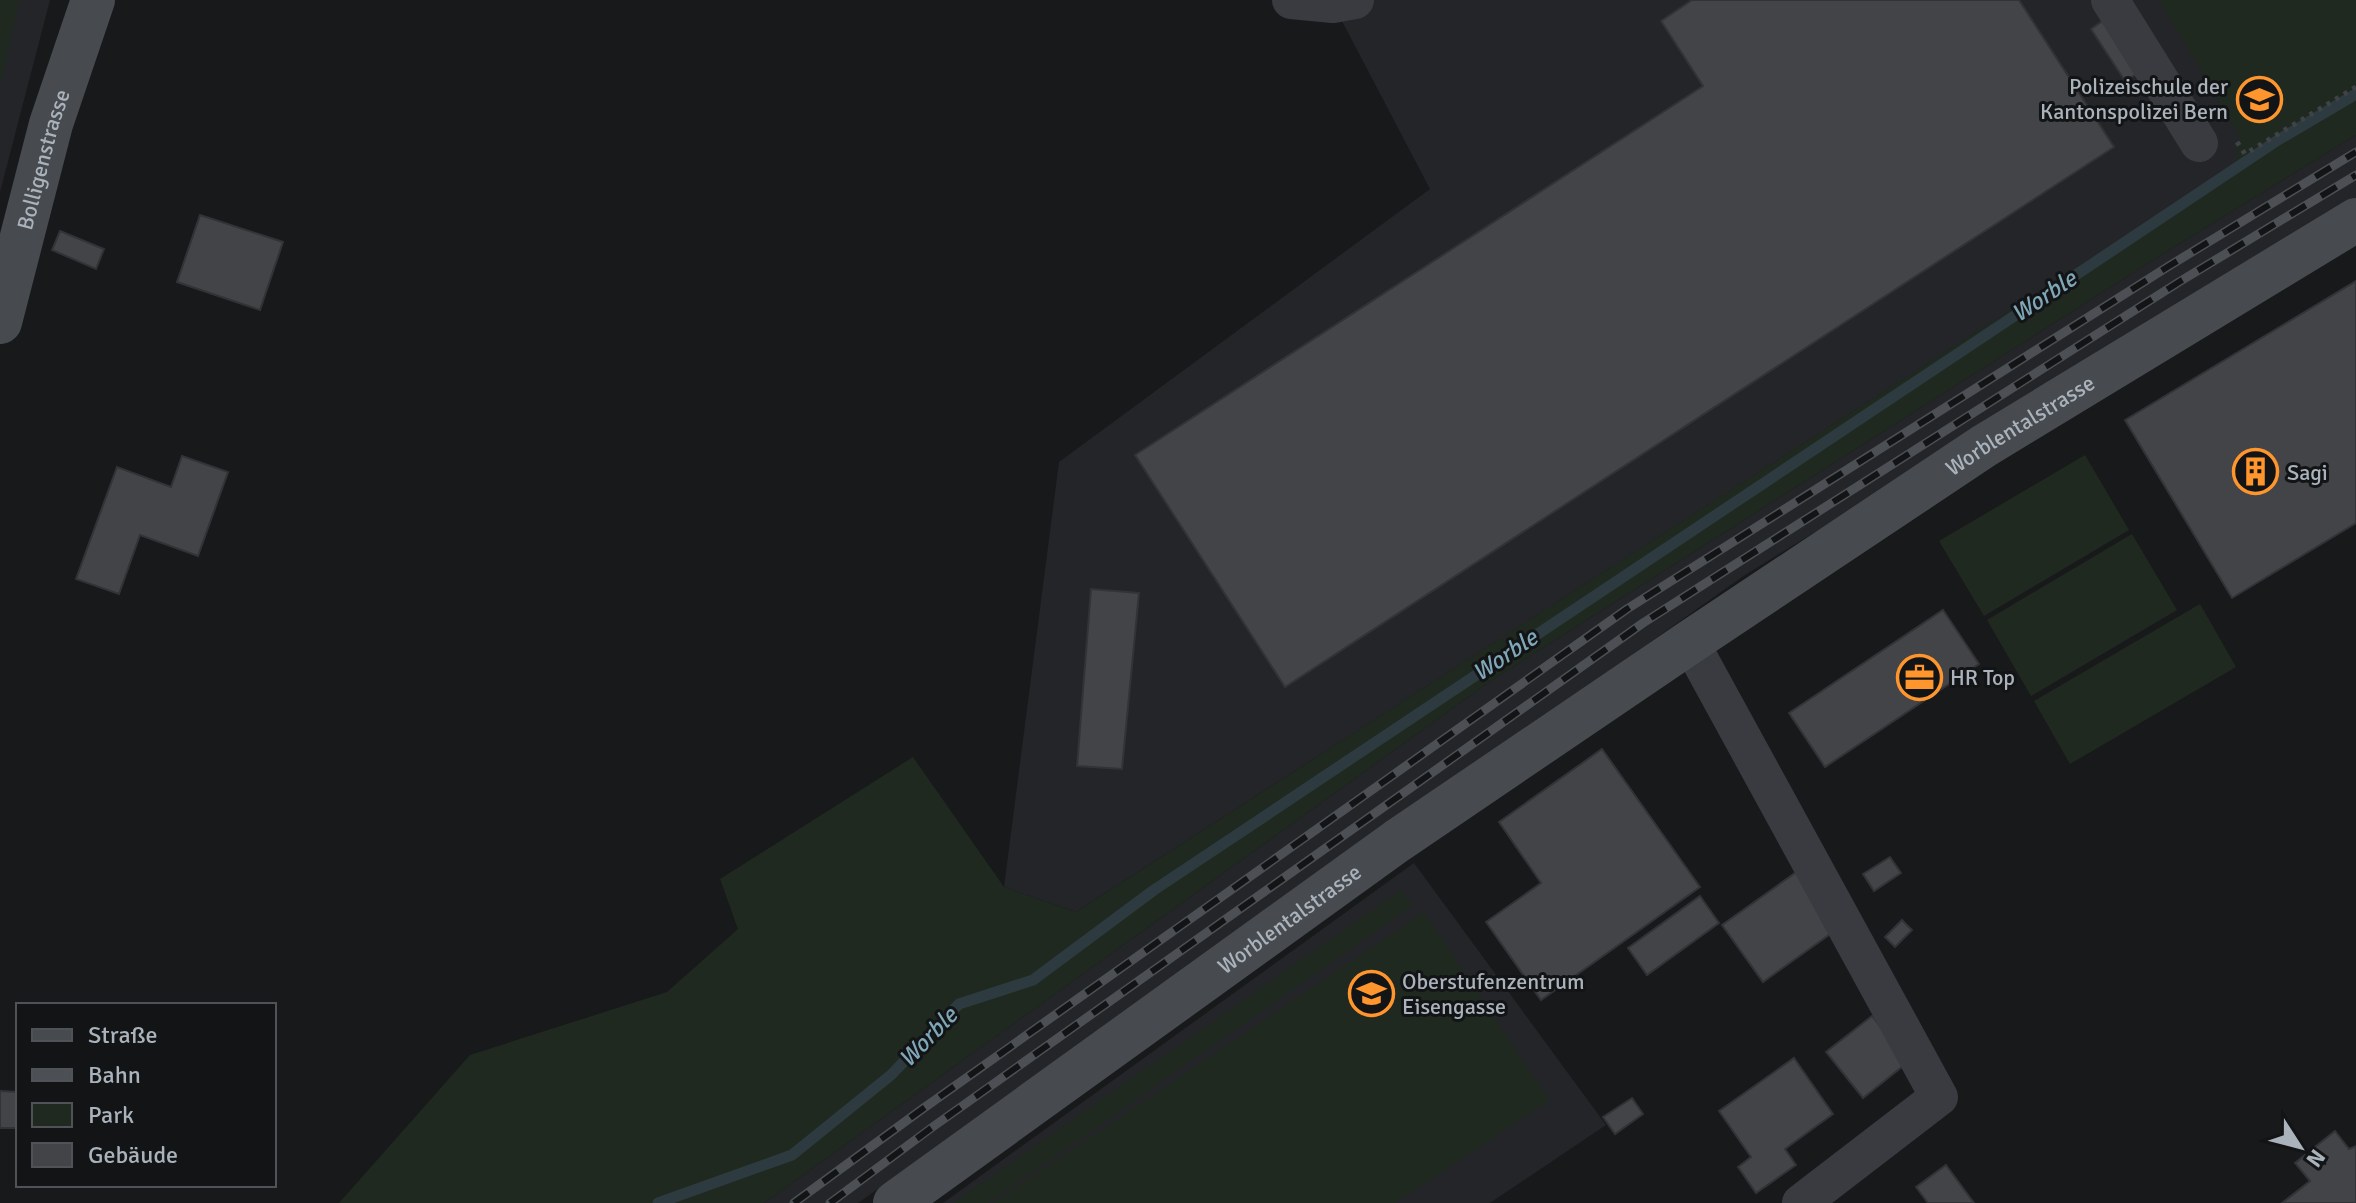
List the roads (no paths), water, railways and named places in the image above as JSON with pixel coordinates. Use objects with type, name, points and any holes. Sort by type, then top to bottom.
[{"type":"main road","name":"Bolligenstrasse","points":[[0,322],[51,124],[93,0]]},
{"type":"main road","name":"Worblentalstrasse","points":[[895,1203],[1397,841],[1690,642],[1984,446],[2356,220]]},
{"type":"street","points":[[1291,0],[1333,4],[1355,0]]},
{"type":"street","points":[[2110,0],[2199,143]]},
{"type":"street","points":[[1690,642],[1939,1097],[1801,1203]]},
{"type":"waterway","name":"Worble","points":[[658,1203],[792,1155],[891,1075],[959,1004],[1033,980],[1154,890],[2278,140],[2356,94]]},
{"type":"railway","points":[[794,1203],[1627,609],[2169,266],[2356,152]]},
{"type":"railway","points":[[830,1203],[1643,623],[2179,282],[2356,175]]},
{"type":"place","name":"Polizeischule der Kantonspolizei Bern","points":[[2259,99]]},
{"type":"place","name":"Sagi","points":[[2256,472]]},
{"type":"place","name":"HR Top","points":[[1919,677]]},
{"type":"place","name":"Oberstufenzentrum Eisengasse","points":[[1371,994]]}]
